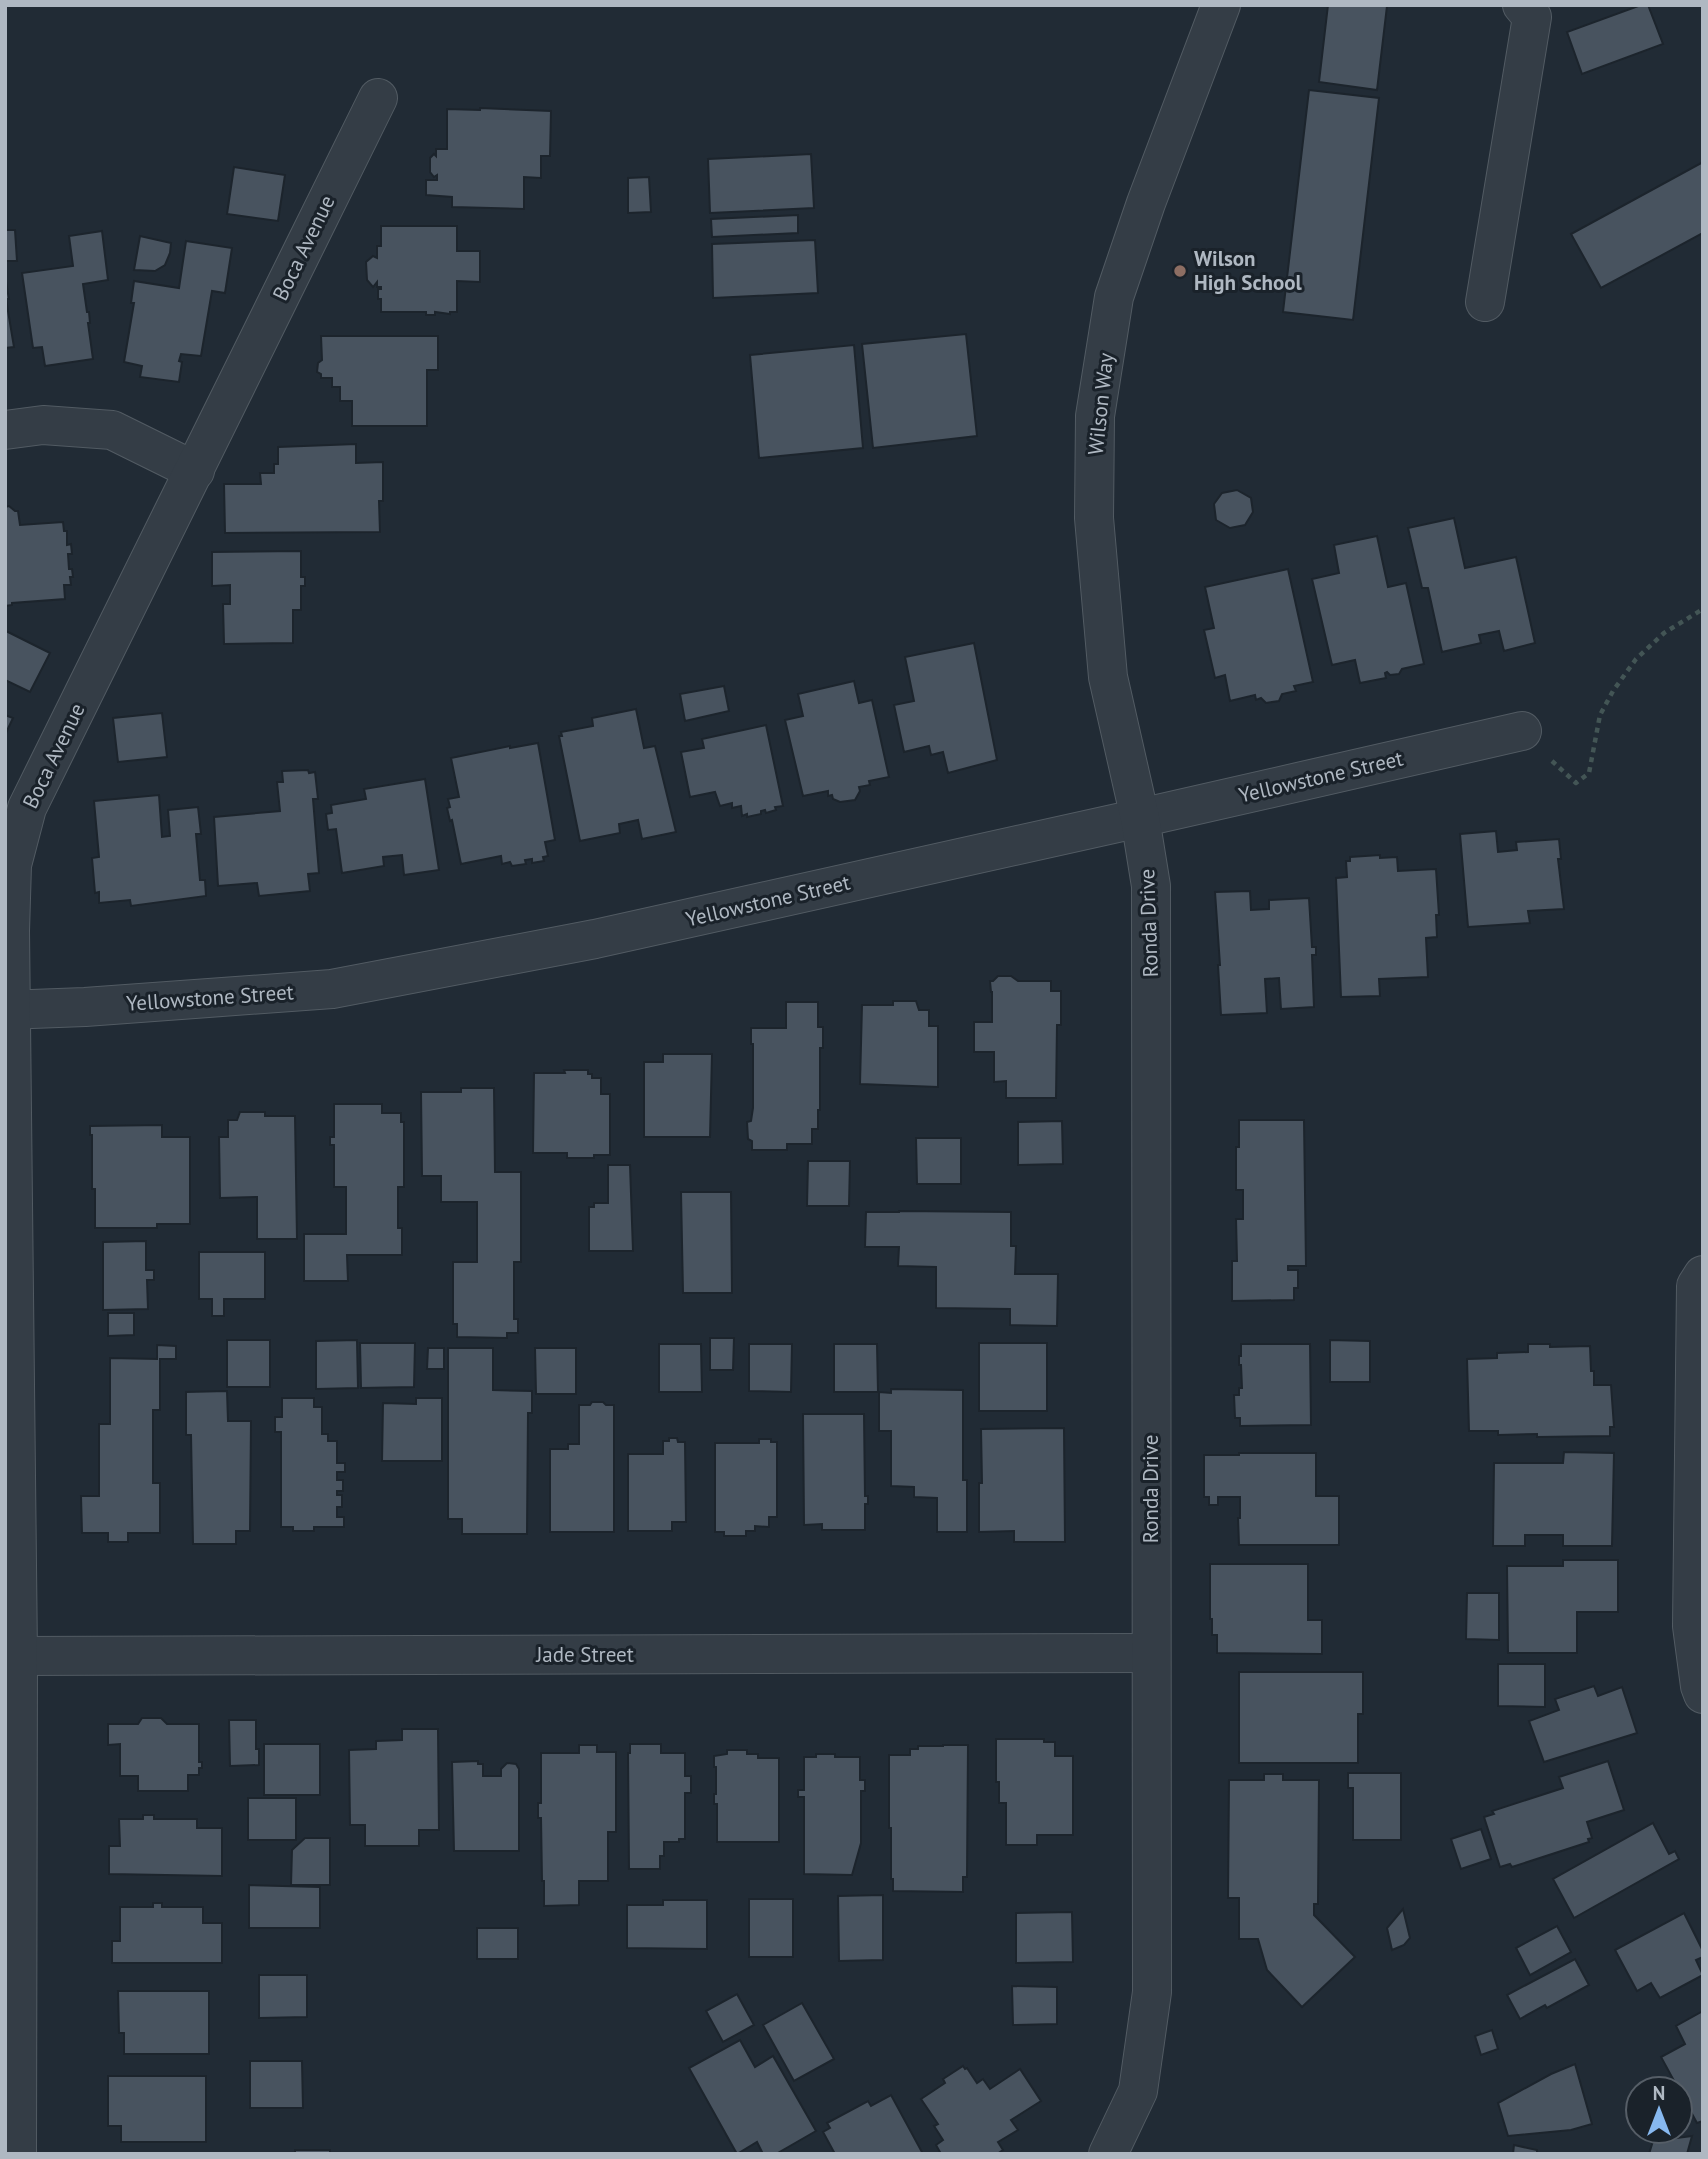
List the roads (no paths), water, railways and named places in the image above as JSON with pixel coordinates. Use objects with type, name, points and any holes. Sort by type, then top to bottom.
[{"type":"street","name":"Wilson Way","points":[[1139,818],[1108,677],[1094,518],[1095,416],[1114,297],[1146,203],[1221,5]]},
{"type":"street","points":[[1485,302],[1532,17],[1522,5]]},
{"type":"street","name":"Boca Avenue","points":[[17,2154],[11,2059],[18,1656],[9,1009],[12,865],[27,808],[378,98]]},
{"type":"street","points":[[5,430],[43,425],[112,430],[195,471]]},
{"type":"street","name":"Yellowstone Street","points":[[9,1009],[72,1008],[332,989],[594,939],[1522,731]]},
{"type":"street","name":"Ronda Drive","points":[[1108,2154],[1138,2091],[1152,1992],[1152,886],[1139,818]]},
{"type":"street","points":[[1703,1275],[1696,1286],[1692,1626],[1703,1694]]},
{"type":"street","name":"Jade Street","points":[[18,1656],[1151,1653]]},
{"type":"place","name":"Wilson High School","points":[[1180,271]]}]
